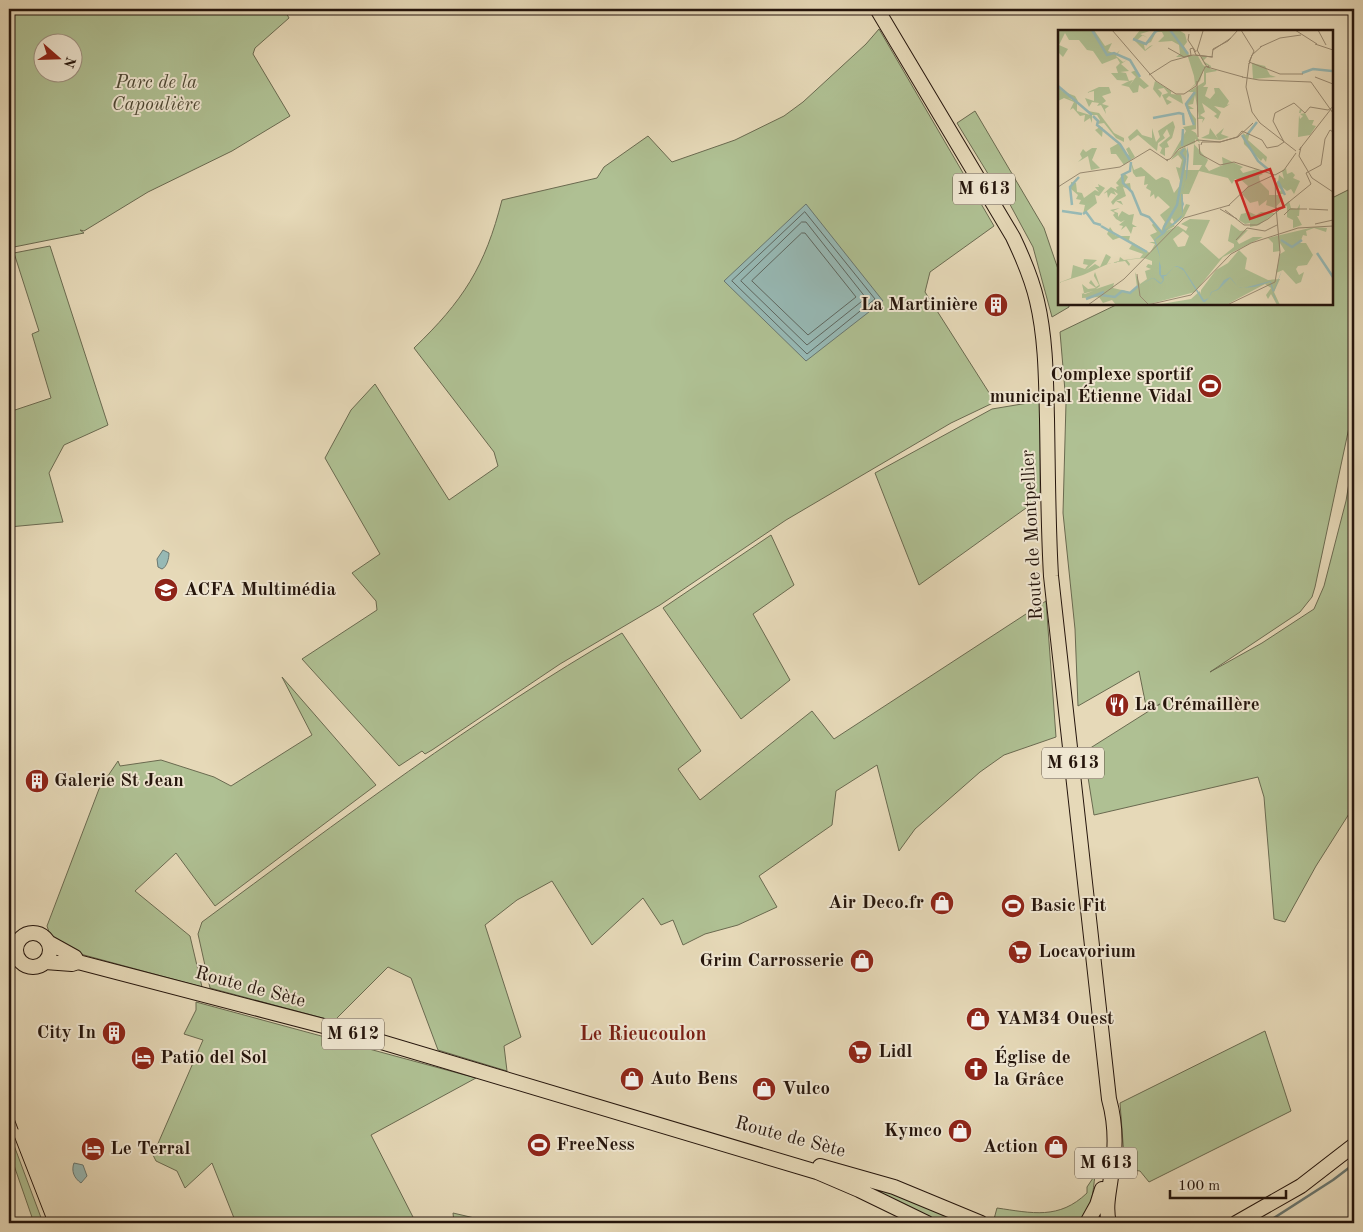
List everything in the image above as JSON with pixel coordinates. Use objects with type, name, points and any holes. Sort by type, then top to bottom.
[{"type":"main road","name":"Route de Montpellier","points":[[877,9],[1013,237],[1028,270],[1037,302],[1042,332],[1046,398],[1051,576],[1109,1099],[1114,1125],[1114,1143],[1106,1208],[1109,1223]]},
{"type":"main road","points":[[36,934],[48,942],[50,953],[45,962],[37,966],[26,966],[21,961],[14,943],[36,934]]},
{"type":"main road","name":"Route de Sète","points":[[48,942],[75,957],[78,962]]},
{"type":"main road","name":"Route de Sète","points":[[45,962],[72,964],[78,962],[358,1035],[584,1101],[632,1118],[817,1172],[927,1223]]},
{"type":"main road","name":"Route de Montpellier","points":[[1087,1223],[1097,1205],[1103,1183],[1109,1099]]},
{"type":"main road","name":"Route de Sète","points":[[584,1101],[614,1107],[874,1180],[981,1223]]},
{"type":"main road","points":[[1236,1223],[1301,1186],[1354,1145]]},
{"type":"green space","name":"Parc de la Capoulière","points":[[9,9],[284,9],[289,18],[255,48],[253,54],[290,116],[232,151],[148,192],[84,231],[80,230],[84,233],[9,248]]},
{"type":"green space","points":[[879,29],[994,226],[930,272],[925,292],[995,402],[951,423],[786,520],[660,605],[560,664],[432,750],[425,754],[422,751],[399,766],[302,659],[377,610],[376,601],[352,573],[380,554],[325,458],[351,410],[375,384],[449,500],[498,466],[494,452],[414,348],[446,314],[470,282],[488,245],[502,200],[597,178],[604,167],[648,136],[672,162],[735,140],[784,116],[803,102],[866,44]]},
{"type":"green space","points":[[975,111],[1044,228],[1058,269],[1058,305],[1069,305],[1069,307],[1052,317],[1033,247],[994,175],[990,177],[957,123]]},
{"type":"green space","points":[[1354,187],[1354,404],[1315,587],[1312,597],[1300,612],[1210,672],[1262,643],[1314,609],[1324,586],[1346,501],[1354,453],[1354,806],[1316,866],[1285,922],[1274,919],[1264,797],[1258,777],[1094,815],[1084,752],[1160,704],[1147,711],[1139,671],[1078,706],[1075,629],[1063,513],[1066,403],[1060,332],[1116,305],[1333,305],[1333,198]]},
{"type":"green space","points":[[50,246],[108,425],[64,445],[49,473],[63,522],[9,527],[9,412],[51,398],[32,334],[39,331],[14,253]]},
{"type":"green space","points":[[1040,401],[1040,498],[919,585],[875,473],[992,409]]},
{"type":"green space","points":[[771,535],[794,585],[753,614],[790,680],[741,719],[663,608]]},
{"type":"green space","points":[[1046,601],[1056,737],[1004,755],[980,772],[915,829],[899,851],[877,765],[836,791],[832,825],[759,876],[777,907],[738,925],[705,934],[683,945],[673,920],[661,925],[643,898],[592,945],[552,881],[517,900],[485,925],[521,1037],[504,1046],[507,1071],[438,1050],[411,978],[388,967],[334,1021],[210,988],[198,934],[202,922],[408,771],[514,700],[622,633],[701,751],[678,769],[700,800],[812,711],[834,739]]},
{"type":"green space","points":[[282,677],[376,785],[215,906],[176,853],[135,891],[190,936],[202,987],[84,955],[51,938],[47,926],[99,789],[118,761],[120,766],[161,760],[214,777],[231,786],[312,735]]},
{"type":"green space","points":[[196,1002],[476,1078],[371,1135],[414,1219],[403,1223],[236,1223],[212,1163],[185,1188],[177,1171],[156,1161],[153,1155],[203,1040],[184,1034],[196,1010]]},
{"type":"green space","points":[[1265,1031],[1291,1111],[1149,1182],[1140,1171],[1125,1169],[1120,1103]]},
{"type":"green space","points":[[9,1132],[43,1223],[34,1223],[9,1151]]},
{"type":"green space","points":[[1095,1175],[1093,1194],[1089,1207],[1080,1223],[1004,1223],[994,1219],[997,1208],[1033,1213],[1055,1211],[1066,1207],[1077,1202],[1087,1193],[1087,1187]]},
{"type":"green space","points":[[866,1185],[969,1223],[938,1223],[862,1187]]},
{"type":"green space","points":[[453,1213],[496,1223],[454,1223]]},
{"type":"water","points":[[806,204],[883,301],[806,361],[724,281]]},
{"type":"water","points":[[163,550],[169,553],[169,555],[162,569],[158,567],[157,559]]},
{"type":"water","points":[[74,1163],[83,1165],[87,1176],[81,1183],[74,1174]]},
{"type":"waterway","name":"Le Rieucoulon","points":[[1266,1223],[1333,1180],[1354,1164]]},
{"type":"tram line","points":[[9,1105],[18,1129]]},
{"type":"tram line","points":[[9,1123],[48,1223]]},
{"type":"place","name":"La Martinière","points":[[996,305]]},
{"type":"place","name":"Complexe sportif municipal Étienne Vidal","points":[[1210,386]]},
{"type":"place","name":"ACFA Multimédia","points":[[166,590]]},
{"type":"place","name":"La Crémaillère","points":[[1117,705]]},
{"type":"place","name":"Galerie St Jean","points":[[37,781]]},
{"type":"place","name":"Air Deco.fr","points":[[942,903]]},
{"type":"place","name":"Basic Fit","points":[[1013,906]]},
{"type":"place","name":"Locavorium","points":[[1020,952]]},
{"type":"place","name":"Grim Carrosserie","points":[[862,961]]},
{"type":"place","name":"YAM34 Ouest","points":[[978,1019]]},
{"type":"place","name":"City In","points":[[114,1033]]},
{"type":"place","name":"Lidl","points":[[860,1052]]},
{"type":"place","name":"Patio del Sol","points":[[143,1058]]},
{"type":"place","name":"Église de la Grâce","points":[[976,1069]]},
{"type":"place","name":"Auto Bens","points":[[632,1079]]},
{"type":"place","name":"Vulco","points":[[764,1089]]},
{"type":"place","name":"Kymco","points":[[960,1131]]},
{"type":"place","name":"FreeNess","points":[[539,1145]]},
{"type":"place","name":"Action","points":[[1056,1147]]},
{"type":"place","name":"Le Terral","points":[[93,1149]]},
{"type":"district","name":"Le Rieucoulon","points":[[643,1035]]}]
